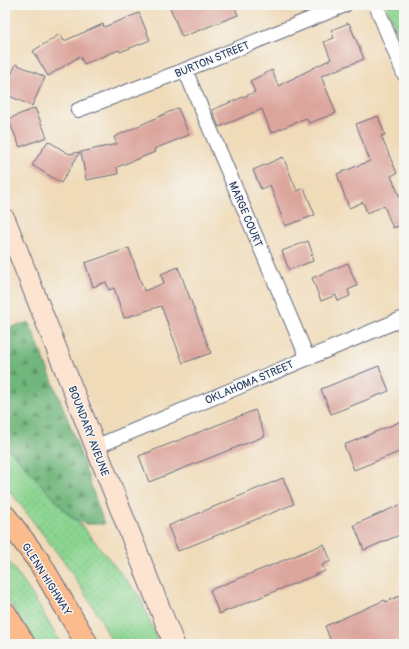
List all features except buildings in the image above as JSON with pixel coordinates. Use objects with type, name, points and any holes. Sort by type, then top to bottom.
[{"type":"highway","name":"GLENN HIGHWAY","points":[[5,516],[40,563],[87,644]]},
{"type":"highway","points":[[5,613],[24,644]]},
{"type":"street","name":"BURTON STREET","points":[[78,110],[185,70],[345,5]]},
{"type":"street","points":[[376,5],[404,74]]},
{"type":"street","name":"MARGE COURT","points":[[185,70],[307,358]]},
{"type":"street","name":"BOUNDARY AVEUNE","points":[[5,219],[9,241],[95,446],[174,644]]},
{"type":"street","name":"OKLAHOMA STREET","points":[[95,446],[404,318]]},
{"type":"green space","points":[[386,5],[404,5],[404,50]]},
{"type":"green space","points":[[29,322],[72,430],[104,524],[86,524],[72,518],[5,445],[5,329]]},
{"type":"green space","points":[[5,445],[72,518],[78,521],[140,597],[159,644],[113,644],[100,618],[68,567],[5,485]]},
{"type":"green space","points":[[5,556],[33,596],[61,644],[35,644],[5,595]]}]
